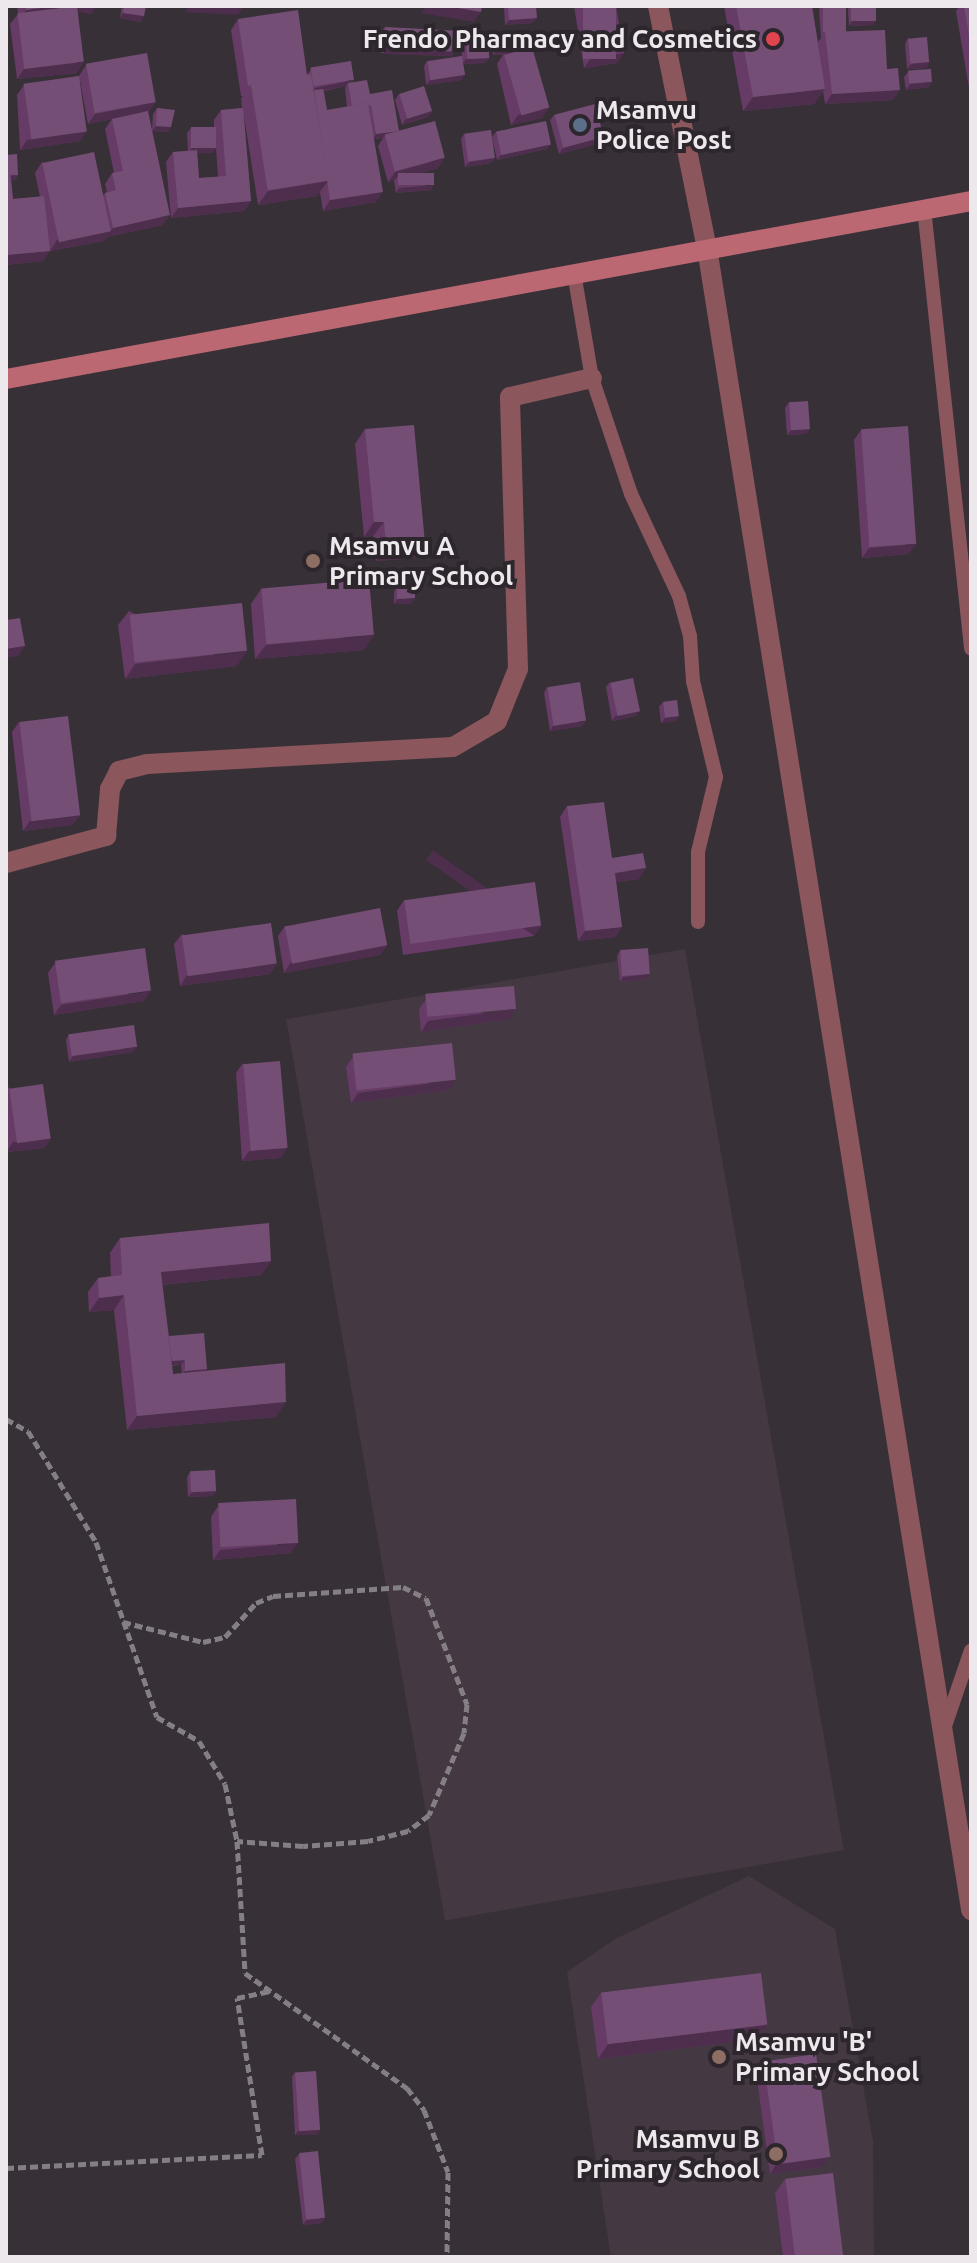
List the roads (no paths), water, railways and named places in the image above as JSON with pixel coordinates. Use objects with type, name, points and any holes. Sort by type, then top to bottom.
[{"type":"main road","points":[[6,379],[971,201]]},
{"type":"street","points":[[658,6],[707,248],[971,1910]]},
{"type":"street","points":[[6,863],[106,836],[110,789],[119,771],[147,764],[453,747],[497,721],[518,669],[510,397],[592,378]]},
{"type":"lane","points":[[924,208],[971,648]]},
{"type":"lane","points":[[574,273],[592,378],[631,494],[679,596],[690,636],[693,681],[716,777],[698,852],[698,922]]},
{"type":"lane","points":[[942,1733],[971,1650]]},
{"type":"place","name":"Frendo Pharmacy and Cosmetics","points":[[773,39]]},
{"type":"place","name":"Msamvu Police Post","points":[[580,125]]},
{"type":"place","name":"Msamvu A Primary School","points":[[313,561]]},
{"type":"place","name":"Msamvu 'B' Primary School","points":[[719,2057]]},
{"type":"place","name":"Msamvu B Primary School","points":[[776,2154]]}]
